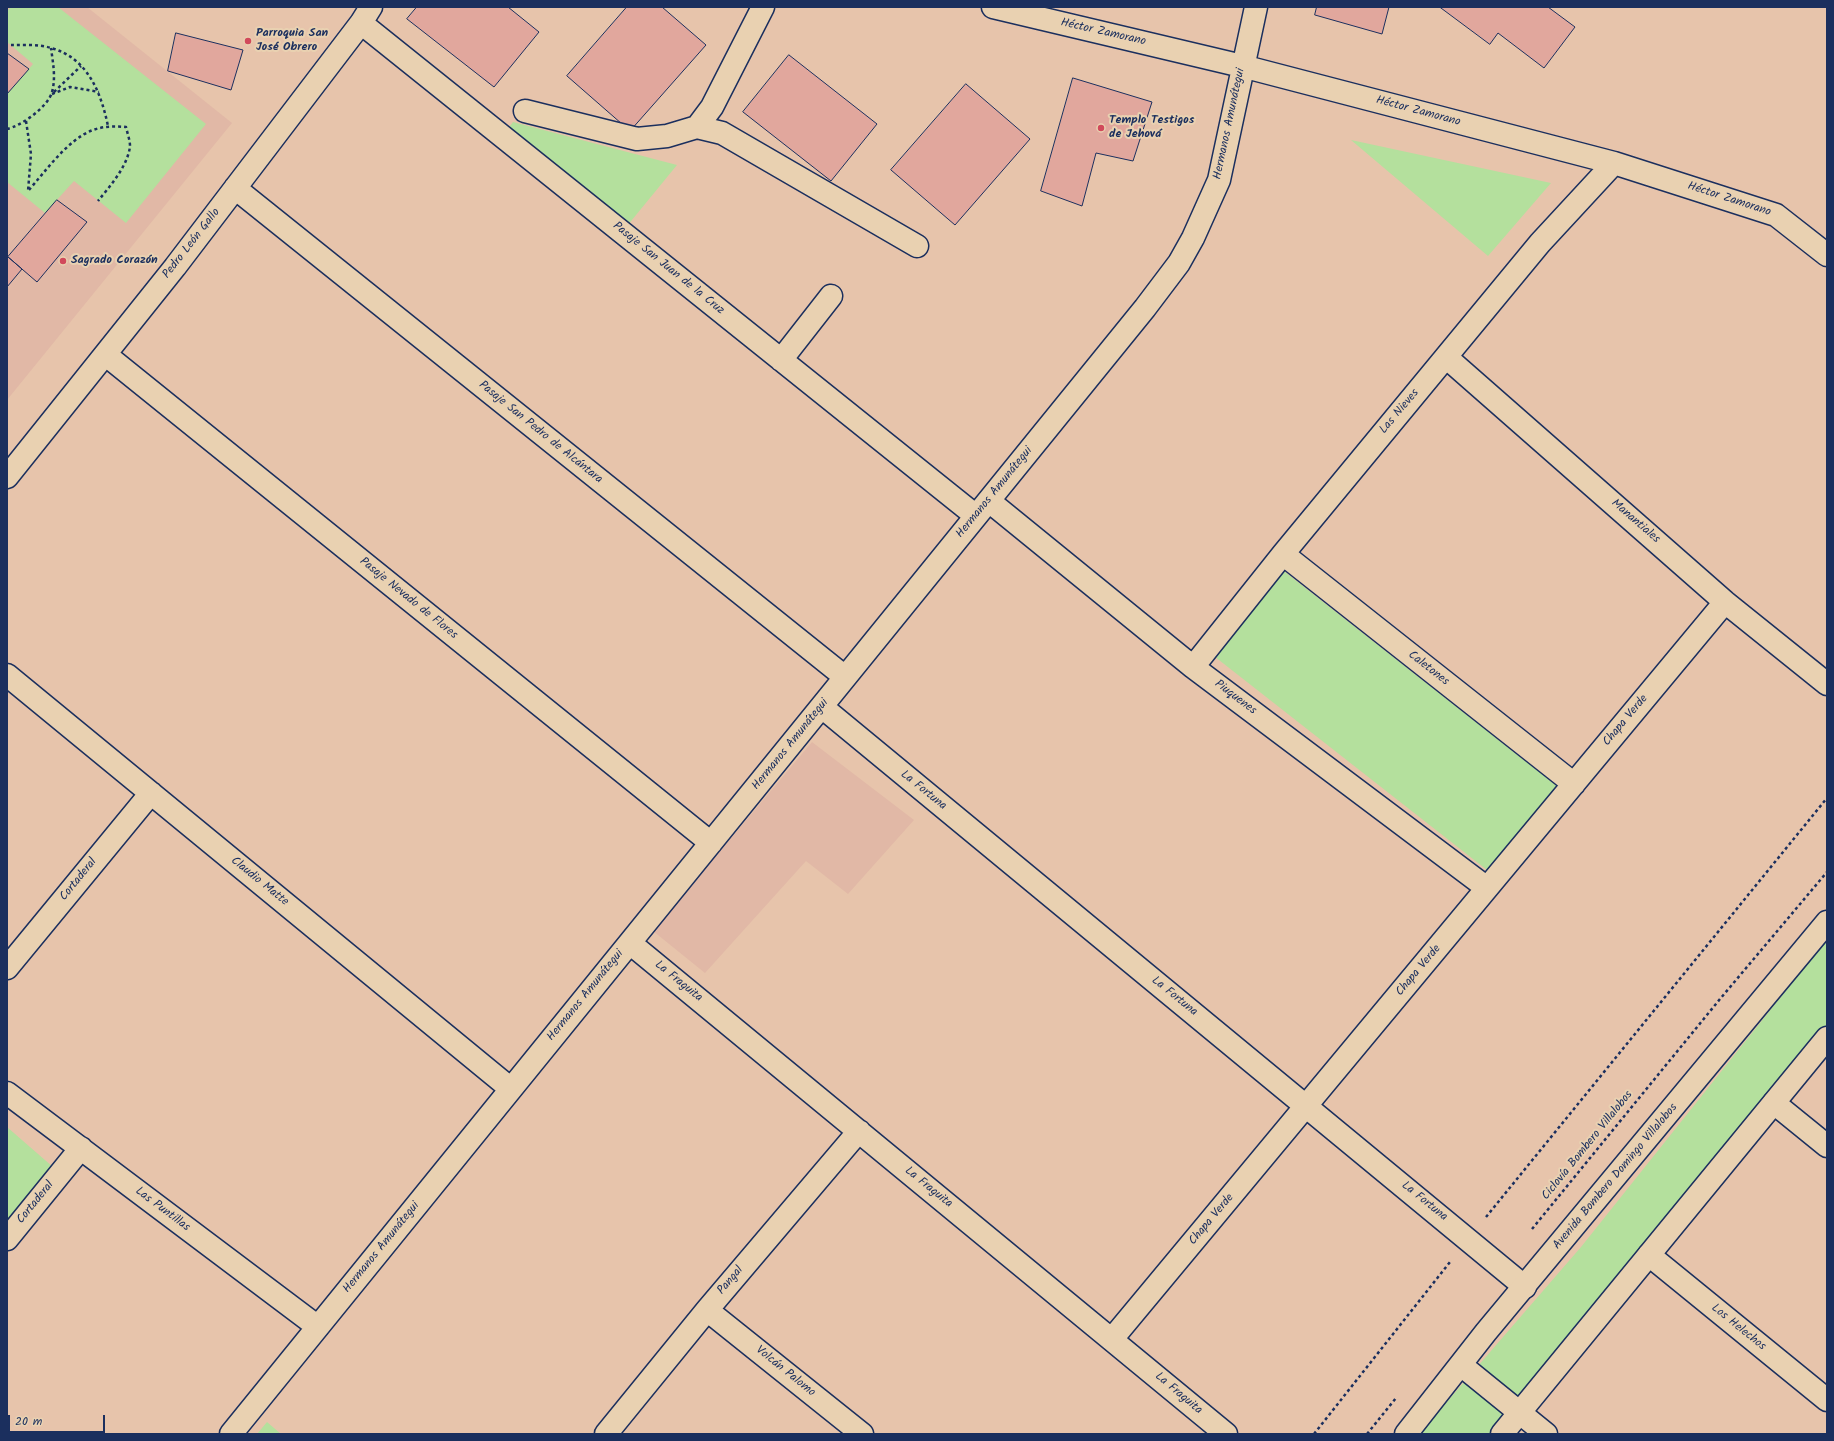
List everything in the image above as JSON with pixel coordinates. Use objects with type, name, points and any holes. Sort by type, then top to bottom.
[{"type":"street","points":[[697,127],[712,107],[763,7]]},
{"type":"street","name":"Héctor Zamorano","points":[[993,7],[1242,66],[1614,163],[1776,215],[1827,255]]},
{"type":"street","name":"Hermanos Amunátegui","points":[[231,1434],[822,707],[1145,308],[1179,263],[1193,238],[1218,180],[1256,7]]},
{"type":"street","name":"Pedro León Gallo","points":[[7,477],[106,355],[366,15]]},
{"type":"street","name":"Pasaje San Juan de la Cruz","points":[[366,15],[781,360],[982,508]]},
{"type":"street","points":[[525,111],[637,139],[667,136],[697,127],[722,133],[917,246]]},
{"type":"street","name":"Las Nieves","points":[[1193,667],[1283,554],[1540,243],[1614,163]]},
{"type":"street","name":"Pasaje San Pedro de Alcántara","points":[[235,188],[845,677]]},
{"type":"street","points":[[781,360],[831,296]]},
{"type":"street","name":"Pasaje Nevado de Flores","points":[[106,355],[711,843]]},
{"type":"street","name":"Manantiales","points":[[1446,357],[1725,602],[1827,684]]},
{"type":"street","name":"Piuquenes","points":[[982,508],[1487,888]]},
{"type":"street","name":"Caletones","points":[[1283,554],[1574,784]]},
{"type":"street","name":"Chapa Verde","points":[[1112,1339],[1725,602]]},
{"type":"street","name":"Claudio Matte","points":[[7,675],[511,1089]]},
{"type":"street","name":"La Fortuna","points":[[822,707],[1525,1286]]},
{"type":"street","name":"Cortaderal","points":[[7,968],[151,793]]},
{"type":"street","name":"Avenida Bombero Domingo Villalobos","points":[[1406,1434],[1525,1286],[1827,922]]},
{"type":"street","name":"La Fraguita","points":[[630,942],[1226,1434]]},
{"type":"street","points":[[1502,1434],[1827,1038]]},
{"type":"street","name":"Las Puntillas","points":[[7,1092],[318,1327]]},
{"type":"street","points":[[1774,1103],[1827,1146]]},
{"type":"street","name":"Pangal","points":[[606,1434],[707,1310],[859,1131]]},
{"type":"street","name":"Cortaderal","points":[[7,1239],[81,1148]]},
{"type":"street","name":"Los Helechos","points":[[1649,1255],[1827,1400]]},
{"type":"street","name":"Volcán Palomo","points":[[707,1310],[862,1434]]},
{"type":"street","points":[[1461,1365],[1546,1434]]},
{"type":"path","points":[[11,45],[33,45],[51,48],[68,55],[81,66],[93,80],[103,100],[108,126]]},
{"type":"path","points":[[51,48],[54,77],[52,94]]},
{"type":"path","points":[[7,129],[26,121],[41,108],[52,94],[81,66]]},
{"type":"path","points":[[52,94],[70,87],[99,92]]},
{"type":"path","points":[[26,121],[31,154],[28,191],[75,140],[92,131],[108,126],[126,127],[130,145],[126,160],[112,183],[98,201]]},
{"type":"path","points":[[1314,1434],[1468,1239],[1827,798]]},
{"type":"path","name":"Ciclovía Bombero Villalobos","points":[[1532,1230],[1710,1011],[1827,872]]},
{"type":"path","points":[[1367,1434],[1397,1397]]},
{"type":"shaded area","name":"Sagrado Corazón","points":[[7,7],[87,7],[232,123],[7,400]]},
{"type":"shaded area","points":[[812,742],[914,820],[848,894],[806,861],[705,973],[653,931]]},
{"type":"green space","points":[[11,7],[58,7],[206,124],[126,223],[74,181],[45,213],[7,182],[7,94],[33,64],[7,42],[7,11]]},
{"type":"green space","points":[[513,122],[677,165],[627,226],[506,131]]},
{"type":"green space","points":[[1351,140],[1551,183],[1488,256]]},
{"type":"green space","points":[[1280,568],[1557,786],[1487,870],[1210,653]]},
{"type":"green space","points":[[1827,939],[1827,1028],[1492,1434],[1419,1434],[1581,1247]]},
{"type":"green space","points":[[7,1127],[53,1167],[7,1221]]},
{"type":"green space","points":[[267,1422],[281,1434],[257,1434]]},
{"type":"building","points":[[417,7],[508,7],[539,32],[494,87],[407,19]]},
{"type":"building","points":[[627,7],[662,7],[706,45],[630,131],[567,76]]},
{"type":"building","points":[[1317,7],[1389,7],[1382,34],[1315,15]]},
{"type":"building","points":[[1440,7],[1548,7],[1575,27],[1544,68],[1498,33],[1490,44]]},
{"type":"building","points":[[176,33],[243,50],[231,90],[168,71]]},
{"type":"building","points":[[7,53],[29,69],[7,94]]},
{"type":"building","points":[[789,55],[877,124],[831,181],[743,112]]},
{"type":"building","name":"Templo Testigos de Jehová","points":[[1073,78],[1152,102],[1133,161],[1096,153],[1082,206],[1041,191]]},
{"type":"building","points":[[966,84],[1030,139],[955,225],[891,170]]},
{"type":"building","points":[[57,200],[87,222],[37,282],[8,257]]},
{"type":"building","points":[[7,256],[22,269],[7,287]]},
{"type":"place","name":"Parroquia San José Obrero","points":[[248,41]]},
{"type":"place","name":"Templo Testigos de Jehová","points":[[1101,128]]},
{"type":"place","name":"Sagrado Corazón","points":[[63,261]]}]
